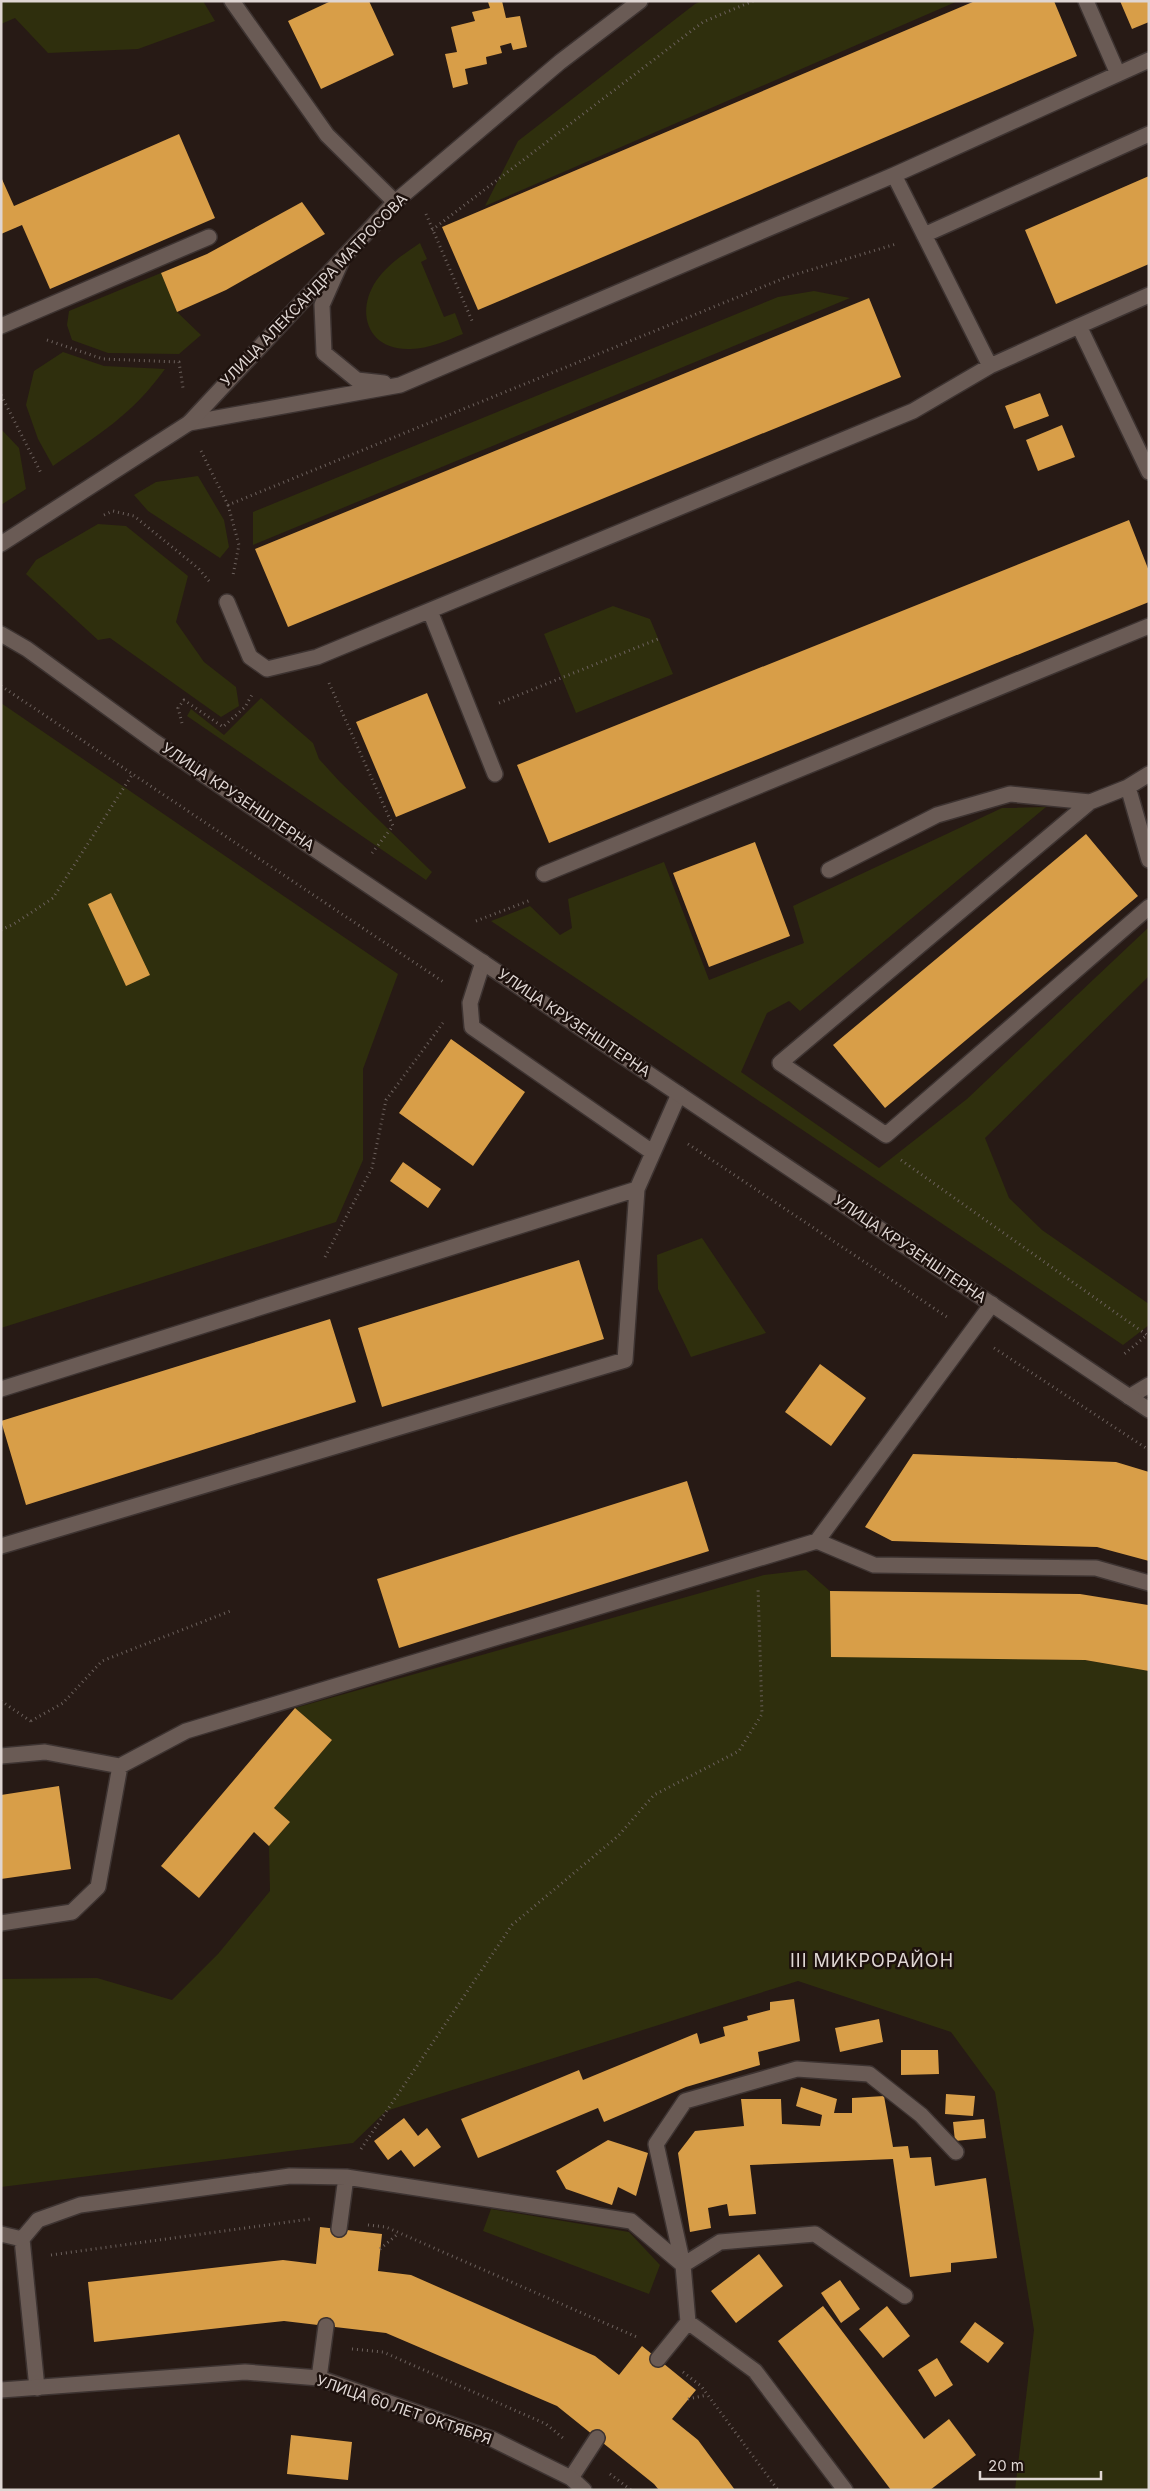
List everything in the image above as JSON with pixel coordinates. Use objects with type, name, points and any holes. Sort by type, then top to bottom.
[{"type":"street","points":[[232,1],[327,135],[395,202]]},
{"type":"street","name":"УЛИЦА АЛЕКСАНДРА МАТРОСОВА","points":[[1,544],[189,423],[395,202],[560,62],[640,1]]},
{"type":"street","points":[[1086,1],[1118,74]]},
{"type":"street","points":[[189,423],[400,385],[894,175],[1149,60]]},
{"type":"street","points":[[924,235],[1149,134]]},
{"type":"street","points":[[894,175],[990,366]]},
{"type":"street","points":[[1,326],[209,237]]},
{"type":"street","points":[[344,257],[322,305],[324,352],[357,380],[400,385]]},
{"type":"street","points":[[227,602],[250,657],[267,669],[317,657],[913,411],[990,366],[1149,295]]},
{"type":"street","points":[[1079,326],[1149,472]]},
{"type":"street","points":[[430,611],[494,774]]},
{"type":"street","points":[[544,874],[1149,626]]},
{"type":"street","name":"УЛИЦА КРУЗЕНШТЕРНА","points":[[1,634],[27,649],[163,747],[1149,1410]]},
{"type":"street","points":[[1149,774],[1128,787],[1090,802],[780,1063],[886,1135],[1149,907]]},
{"type":"street","points":[[1128,787],[1149,860]]},
{"type":"street","points":[[830,870],[937,815],[1010,794],[1090,802]]},
{"type":"street","points":[[483,962],[470,1003],[472,1027],[652,1152]]},
{"type":"street","points":[[1,1546],[625,1360],[637,1189],[679,1094]]},
{"type":"street","points":[[1,1389],[637,1189]]},
{"type":"street","points":[[1,1756],[45,1752],[120,1766],[186,1731],[817,1541],[992,1304]]},
{"type":"street","points":[[1129,1397],[1149,1385]]},
{"type":"street","points":[[817,1541],[874,1565],[1096,1568],[1149,1583]]},
{"type":"street","points":[[1,1923],[72,1912],[98,1887],[120,1766]]},
{"type":"street","points":[[660,2356],[688,2322],[683,2265],[656,2144],[685,2101],[797,2069],[869,2074],[921,2115],[956,2152]]},
{"type":"street","points":[[37,2388],[22,2239],[38,2220],[80,2205],[290,2176],[346,2177],[631,2221],[683,2265]]},
{"type":"street","points":[[339,2225],[346,2177]]},
{"type":"street","points":[[1,2234],[22,2239]]},
{"type":"street","points":[[683,2265],[720,2242],[815,2234],[905,2296]]},
{"type":"street","points":[[688,2322],[756,2371],[846,2490]]},
{"type":"street","points":[[319,2378],[326,2326]]},
{"type":"street","name":"УЛИЦА 60 ЛЕТ ОКТЯБРЯ","points":[[1,2390],[245,2372],[319,2378],[492,2439],[570,2478],[584,2490]]},
{"type":"street","points":[[570,2478],[597,2438]]},
{"type":"path","points":[[432,230],[703,22],[753,1]]},
{"type":"path","points":[[414,186],[484,349]]},
{"type":"path","points":[[228,505],[786,277],[924,235]]},
{"type":"path","points":[[43,340],[52,340],[103,359],[179,362],[189,423]]},
{"type":"path","points":[[1,395],[42,476]]},
{"type":"path","points":[[210,473],[228,505],[239,545],[227,602]]},
{"type":"path","points":[[98,518],[113,511],[134,516],[198,568],[227,602]]},
{"type":"path","points":[[512,698],[658,639]]},
{"type":"path","points":[[317,657],[393,826],[371,854]]},
{"type":"path","points":[[182,725],[178,708],[184,700],[223,727],[245,706],[267,669]]},
{"type":"path","points":[[1,686],[132,774],[53,898],[14,924],[1,930]]},
{"type":"path","points":[[473,922],[542,895],[544,874]]},
{"type":"path","points":[[305,1293],[372,1168],[386,1100],[440,1026],[470,1003]]},
{"type":"path","points":[[899,1158],[1147,1335],[1123,1355]]},
{"type":"path","points":[[346,2177],[369,2134],[448,2024],[512,1926],[618,1836],[654,1795],[739,1750],[762,1714],[758,1585],[752,1560]]},
{"type":"path","points":[[31,1721],[63,1703],[102,1661],[233,1610]]},
{"type":"path","points":[[24,2258],[319,2218],[339,2225],[386,2227],[646,2341],[660,2356],[701,2386],[778,2490]]},
{"type":"path","points":[[380,2248],[399,2233]]},
{"type":"path","points":[[688,2399],[707,2395]]},
{"type":"shaded area","points":[[1,1],[203,1],[215,21],[138,49],[48,53],[15,18],[1,24]]},
{"type":"shaded area","points":[[702,1],[958,1],[485,206],[518,141],[695,4]]},
{"type":"shaded area","points":[[420,243],[427,259],[421,262],[444,317],[455,313],[463,334],[424,348],[396,348],[384,344],[375,337],[367,317],[367,305],[376,281],[386,269]]},
{"type":"shaded area","points":[[161,273],[177,312],[201,335],[179,354],[108,353],[72,340],[67,325],[69,311]]},
{"type":"shaded area","points":[[814,291],[850,298],[253,545],[253,512],[778,297]]},
{"type":"shaded area","points":[[63,352],[104,366],[165,369],[153,385],[127,412],[100,434],[53,466],[38,439],[26,405],[34,371]]},
{"type":"shaded area","points":[[1,429],[19,448],[26,489],[1,505]]},
{"type":"shaded area","points":[[198,476],[224,520],[229,547],[220,558],[148,511],[134,495],[156,482]]},
{"type":"shaded area","points":[[98,524],[126,526],[188,576],[176,622],[204,662],[236,687],[239,706],[221,717],[110,638],[98,640],[26,574],[36,560]]},
{"type":"shaded area","points":[[613,606],[650,619],[673,674],[576,713],[544,634]]},
{"type":"shaded area","points":[[261,698],[313,743],[319,759],[339,781],[432,872],[426,880],[187,716],[191,709],[224,735]]},
{"type":"shaded area","points":[[1,703],[398,974],[363,1069],[363,1160],[336,1222],[1,1328]]},
{"type":"shaded area","points":[[1046,807],[800,1011],[789,1001],[767,1013],[741,1072],[879,1168],[967,1099],[1149,927],[1149,976],[985,1138],[1009,1198],[1042,1230],[1149,1304],[1149,1325],[1123,1345],[491,921],[530,906],[560,935],[572,928],[568,899],[664,862],[709,980],[804,943],[793,906],[1002,808]]},
{"type":"shaded area","points":[[702,1238],[766,1333],[691,1357],[658,1289],[657,1255]]},
{"type":"shaded area","points":[[806,1570],[830,1591],[831,1656],[1085,1660],[1149,1671],[1149,2490],[1015,2490],[1034,2330],[995,2092],[951,2032],[798,1981],[386,2111],[353,2143],[1,2187],[1,1979],[97,1978],[172,2000],[218,1954],[270,1891],[269,1846],[290,1822],[274,1808],[332,1740],[295,1708],[764,1575]]},
{"type":"shaded area","points":[[491,2209],[629,2232],[660,2265],[649,2294],[483,2231]]},
{"type":"building","points":[[331,1],[369,1],[394,55],[321,89],[288,21]]},
{"type":"building","points":[[502,1],[506,18],[520,16],[527,47],[513,50],[511,43],[500,46],[502,53],[486,57],[487,64],[465,69],[468,84],[453,88],[445,54],[457,52],[451,27],[475,21],[472,12],[490,8],[488,2]]},
{"type":"building","points":[[975,1],[1054,1],[1077,56],[478,310],[442,227]]},
{"type":"building","points":[[1120,1],[1149,1],[1149,22],[1132,29]]},
{"type":"building","points":[[179,134],[215,218],[50,289],[22,225],[1,234],[1,177],[14,206]]},
{"type":"building","points":[[1149,176],[1149,264],[1056,304],[1025,230]]},
{"type":"building","points":[[302,202],[325,234],[226,290],[177,312],[161,273],[207,254]]},
{"type":"building","points":[[869,298],[901,377],[288,627],[255,549]]},
{"type":"building","points":[[1040,393],[1049,416],[1014,429],[1005,406]]},
{"type":"building","points":[[1062,425],[1075,457],[1038,471],[1026,440]]},
{"type":"building","points":[[1129,520],[1149,571],[1149,602],[549,843],[517,765]]},
{"type":"building","points":[[427,693],[466,788],[396,817],[356,722]]},
{"type":"building","points":[[1086,834],[1138,896],[885,1108],[833,1045]]},
{"type":"building","points":[[755,842],[790,936],[709,967],[673,873]]},
{"type":"building","points":[[111,893],[150,975],[126,986],[88,904]]},
{"type":"building","points":[[451,1039],[525,1092],[473,1166],[399,1113]]},
{"type":"building","points":[[403,1162],[441,1189],[428,1208],[390,1181]]},
{"type":"building","points":[[579,1260],[604,1339],[382,1407],[358,1328]]},
{"type":"building","points":[[330,1319],[356,1402],[26,1505],[1,1421]]},
{"type":"building","points":[[820,1364],[866,1398],[831,1446],[785,1412]]},
{"type":"building","points":[[913,1454],[1116,1462],[1149,1472],[1149,1561],[1097,1547],[892,1541],[865,1527]]},
{"type":"building","points":[[687,1481],[709,1551],[399,1648],[377,1579]]},
{"type":"building","points":[[830,1591],[1080,1594],[1148,1605],[1149,1671],[1085,1660],[831,1657]]},
{"type":"building","points":[[295,1708],[332,1740],[274,1808],[290,1822],[269,1846],[254,1832],[199,1898],[161,1866]]},
{"type":"building","points":[[59,1786],[71,1869],[1,1879],[1,1795]]},
{"type":"building","points":[[794,1999],[800,2041],[758,2052],[760,2065],[686,2087],[604,2122],[598,2108],[478,2158],[461,2119],[579,2070],[583,2080],[697,2033],[700,2044],[725,2036],[723,2027],[748,2020],[747,2016],[770,2010],[770,2002]]},
{"type":"building","points":[[879,2019],[883,2042],[840,2052],[835,2028]]},
{"type":"building","points":[[901,2050],[938,2050],[939,2074],[901,2075]]},
{"type":"building","points":[[801,2087],[837,2099],[834,2113],[852,2113],[852,2098],[884,2096],[893,2147],[908,2146],[910,2158],[931,2157],[935,2186],[986,2178],[997,2258],[951,2263],[951,2272],[910,2277],[893,2159],[750,2165],[756,2214],[729,2216],[727,2204],[708,2208],[711,2228],[690,2232],[678,2153],[695,2131],[744,2126],[741,2099],[781,2099],[782,2124],[820,2126],[822,2115],[796,2106]]},
{"type":"building","points":[[946,2094],[975,2096],[973,2116],[945,2114]]},
{"type":"building","points":[[404,2118],[418,2136],[427,2128],[441,2147],[414,2167],[401,2150],[388,2160],[374,2141]]},
{"type":"building","points":[[984,2119],[986,2138],[955,2141],[953,2122]]},
{"type":"building","points":[[608,2140],[648,2153],[636,2196],[618,2187],[612,2205],[566,2189],[556,2171]]},
{"type":"building","points":[[320,2227],[382,2234],[378,2271],[411,2275],[595,2356],[619,2375],[642,2346],[696,2390],[672,2419],[698,2440],[735,2490],[659,2490],[557,2406],[386,2333],[284,2321],[94,2342],[88,2282],[283,2260],[316,2264]]},
{"type":"building","points":[[759,2254],[783,2286],[736,2323],[711,2291]]},
{"type":"building","points":[[840,2280],[860,2309],[841,2323],[821,2293]]},
{"type":"building","points":[[823,2306],[924,2439],[949,2419],[976,2455],[930,2490],[891,2490],[778,2341]]},
{"type":"building","points":[[887,2306],[910,2336],[883,2358],[859,2329]]},
{"type":"building","points":[[975,2322],[1004,2343],[988,2363],[960,2342]]},
{"type":"building","points":[[937,2358],[953,2385],[935,2397],[918,2370]]},
{"type":"building","points":[[291,2435],[352,2442],[348,2480],[287,2474]]},
{"type":"district","name":"III МИКРОРАЙОН","points":[[872,1961]]}]
